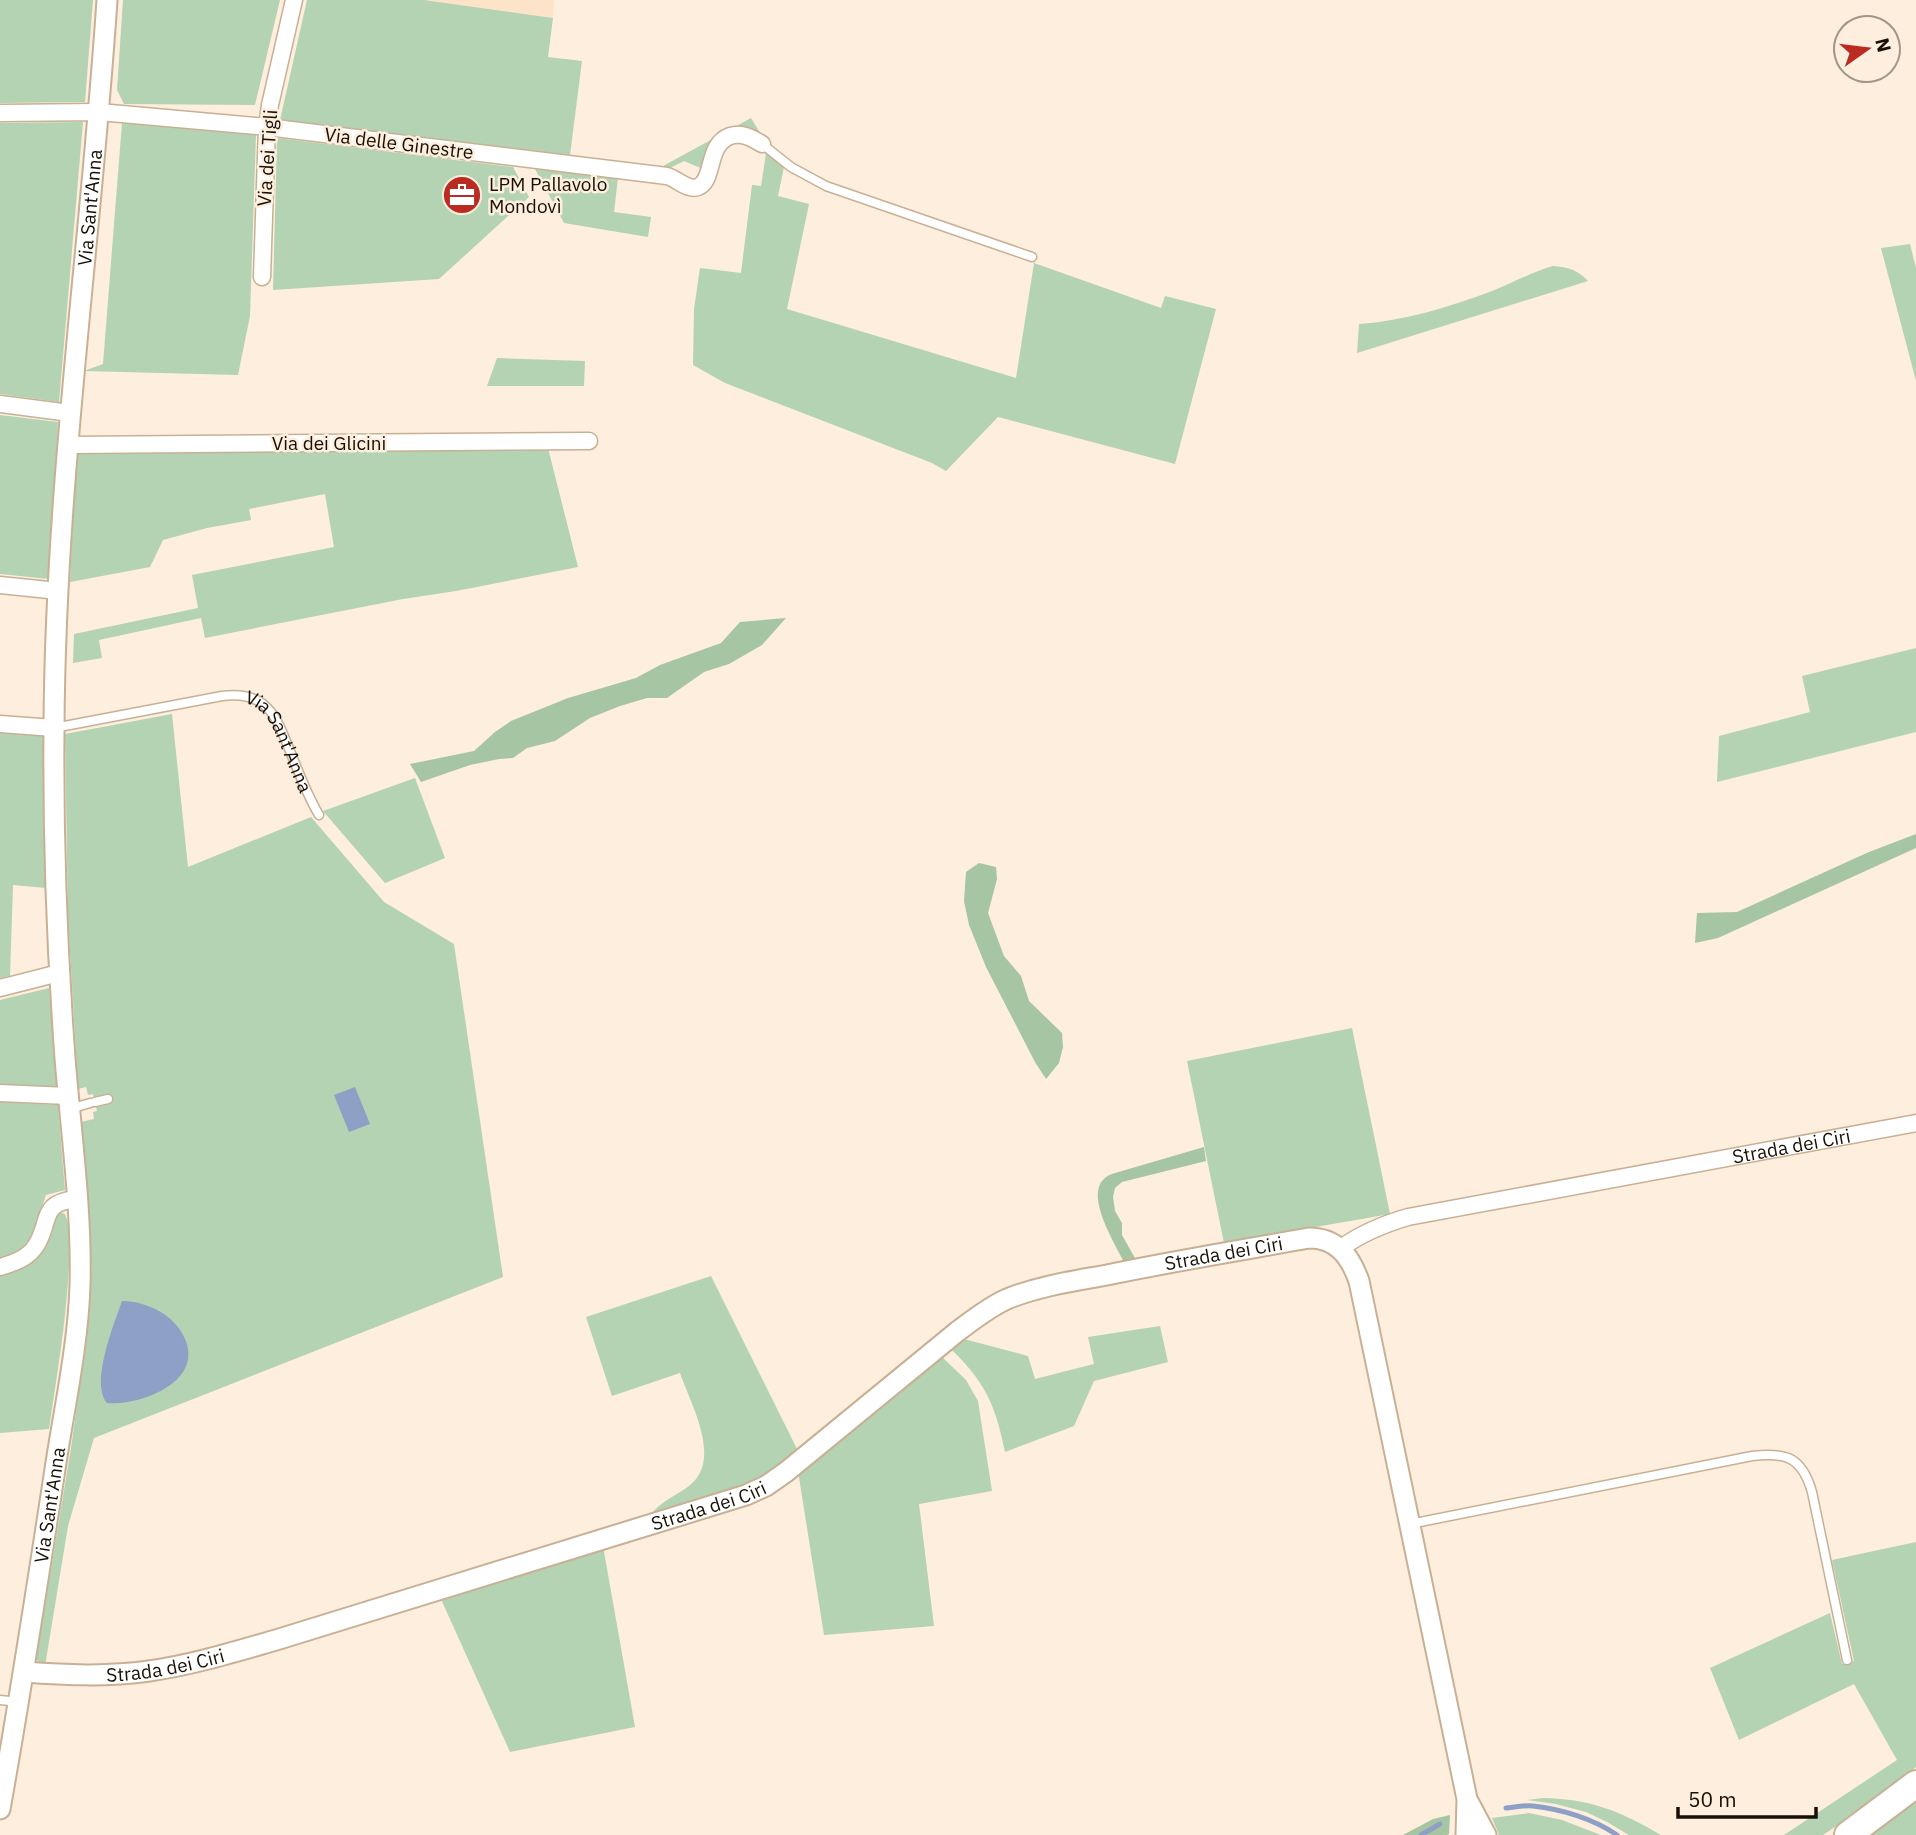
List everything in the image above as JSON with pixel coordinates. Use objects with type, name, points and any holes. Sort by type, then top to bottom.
[{"type":"main road","points":[[1848,1835],[1916,1784]]},
{"type":"street","name":"Via Sant'Anna","points":[[0,1809],[9,1701],[24,1672],[77,1318],[80,1254],[59,974],[54,728],[58,591],[70,413],[107,0]]},
{"type":"street","name":"Via dei Tigli","points":[[262,277],[267,127],[294,0]]},
{"type":"street","name":"Via delle Ginestre","points":[[0,113],[98,112],[267,127],[667,176],[695,188],[705,179],[715,151],[725,139],[740,135],[762,144]]},
{"type":"street","points":[[0,404],[70,413]]},
{"type":"street","name":"Via dei Glicini","points":[[68,444],[589,441]]},
{"type":"street","points":[[0,584],[58,591]]},
{"type":"street","name":"Via Sant'Anna","points":[[0,724],[54,728]]},
{"type":"street","points":[[0,988],[59,974]]},
{"type":"street","points":[[0,1093],[69,1102]]},
{"type":"street","name":"Strada dei Ciri","points":[[24,1672],[107,1675],[187,1664],[267,1643],[746,1495],[766,1486],[786,1472],[958,1331],[996,1305],[1022,1294],[1130,1270],[1309,1238],[1326,1240],[1341,1248],[1356,1237],[1408,1217],[1916,1123]]},
{"type":"street","points":[[0,1267],[16,1262],[32,1251],[46,1218],[56,1203],[76,1199]]},
{"type":"street","points":[[1341,1248],[1352,1263],[1359,1281],[1467,1799],[1466,1835]]},
{"type":"street","points":[[1467,1799],[1486,1835]]},
{"type":"lane","points":[[762,144],[791,167],[827,186],[1032,257]]},
{"type":"lane","name":"Via Sant'Anna","points":[[54,728],[222,696],[240,695],[252,698],[276,719],[308,796],[319,815]]},
{"type":"lane","points":[[69,1102],[93,1103],[108,1099]]},
{"type":"lane","points":[[1410,1524],[1752,1456],[1770,1454],[1786,1457],[1807,1474],[1847,1660]]},
{"type":"shaded area","points":[[424,0],[554,0],[553,18]]},
{"type":"green space","points":[[0,0],[93,0],[85,102],[0,103]]},
{"type":"green space","points":[[123,0],[280,0],[255,105],[124,104],[117,90]]},
{"type":"green space","points":[[307,0],[424,0],[553,18],[548,57],[582,61],[570,155],[280,120]]},
{"type":"green space","points":[[751,118],[764,139],[739,129],[703,169],[684,161],[670,168],[663,166]]},
{"type":"green space","points":[[83,122],[59,402],[0,394],[0,123]]},
{"type":"green space","points":[[122,123],[256,135],[250,316],[238,375],[84,371],[103,364]]},
{"type":"green space","points":[[277,138],[513,167],[529,197],[439,279],[273,290]]},
{"type":"green space","points":[[766,153],[784,167],[778,196],[809,204],[787,309],[1016,378],[1034,263],[1161,308],[1165,296],[1216,309],[1175,464],[998,417],[946,471],[932,463],[725,383],[693,365],[694,309],[700,268],[741,273],[752,185],[761,186]]},
{"type":"green space","points":[[535,169],[618,178],[614,212],[651,217],[648,237],[564,223]]},
{"type":"green space","points":[[1910,244],[1916,268],[1916,381],[1881,248]]},
{"type":"green space","points":[[1553,266],[1572,270],[1588,281],[1357,353],[1359,324],[1393,320],[1443,308]]},
{"type":"green space","points":[[497,358],[585,361],[584,386],[487,386]]},
{"type":"green space","points":[[0,415],[58,422],[49,579],[0,574]]},
{"type":"green space","points":[[548,448],[578,567],[205,638],[201,618],[99,640],[102,658],[73,663],[74,634],[198,608],[192,575],[334,547],[325,494],[249,509],[251,520],[163,540],[150,567],[70,582],[76,453]]},
{"type":"green space","points":[[786,618],[762,645],[729,664],[704,672],[667,698],[647,698],[620,706],[590,718],[555,741],[527,748],[513,758],[470,765],[421,782],[410,764],[474,751],[511,721],[568,698],[636,678],[660,665],[721,643],[740,622]]},
{"type":"green space","points":[[1916,648],[1916,732],[1717,782],[1719,736],[1810,712],[1802,676]]},
{"type":"green space","points":[[172,714],[188,867],[311,817],[384,902],[454,944],[503,1277],[94,1438],[68,1526],[45,1666],[36,1660],[71,1448],[90,1310],[90,1232],[81,1122],[94,1119],[93,1112],[97,1111],[93,1094],[88,1095],[86,1087],[78,1089],[68,916],[65,734]]},
{"type":"green space","points":[[0,733],[43,736],[46,888],[13,885],[10,976],[0,978]]},
{"type":"green space","points":[[415,778],[445,858],[385,883],[323,811]]},
{"type":"green space","points":[[1916,834],[1916,848],[1718,938],[1695,943],[1697,913],[1737,912],[1869,852]]},
{"type":"green space","points":[[979,863],[996,867],[997,879],[988,913],[1004,956],[1021,976],[1029,1001],[1062,1033],[1063,1047],[1059,1063],[1046,1079],[986,967],[969,925],[964,901],[966,872]]},
{"type":"green space","points":[[49,988],[57,1087],[0,1084],[0,1000]]},
{"type":"green space","points":[[1352,1028],[1390,1214],[1224,1243],[1187,1061]]},
{"type":"green space","points":[[0,1102],[58,1105],[65,1190],[46,1195],[32,1236],[18,1250],[0,1259]]},
{"type":"green space","points":[[1204,1147],[1206,1161],[1122,1182],[1115,1188],[1115,1211],[1122,1223],[1122,1235],[1136,1260],[1124,1262],[1108,1232],[1099,1207],[1099,1186],[1111,1174]]},
{"type":"green space","points":[[60,1212],[65,1214],[68,1225],[68,1283],[49,1429],[0,1433],[0,1274]]},
{"type":"green space","points":[[711,1276],[798,1451],[752,1485],[650,1517],[657,1508],[689,1486],[699,1475],[704,1447],[697,1416],[680,1373],[612,1396],[586,1317]]},
{"type":"green space","points":[[1160,1326],[1168,1362],[1094,1381],[1074,1426],[1005,1452],[987,1394],[972,1371],[949,1347],[960,1338],[1028,1356],[1035,1379],[1094,1364],[1088,1337]]},
{"type":"green space","points":[[940,1355],[966,1380],[978,1401],[992,1491],[919,1504],[934,1626],[824,1635],[798,1471]]},
{"type":"green space","points":[[1916,1542],[1916,1767],[1876,1799],[1823,1835],[1784,1835],[1897,1760],[1854,1684],[1739,1740],[1710,1668],[1830,1613],[1842,1664],[1854,1661],[1832,1560]]},
{"type":"green space","points":[[603,1546],[635,1727],[510,1752],[440,1597]]},
{"type":"green space","points":[[1543,1798],[1576,1801],[1605,1808],[1661,1835],[1629,1835],[1586,1812],[1527,1800]]},
{"type":"green space","points":[[1916,1801],[1916,1835],[1871,1835]]},
{"type":"green space","points":[[1529,1813],[1562,1820],[1601,1835],[1499,1835],[1492,1818]]},
{"type":"green space","points":[[1450,1815],[1447,1835],[1403,1835],[1433,1819]]},
{"type":"water","points":[[355,1087],[370,1124],[349,1132],[334,1095]]},
{"type":"water","points":[[122,1301],[146,1305],[167,1316],[183,1335],[188,1354],[185,1368],[166,1388],[136,1400],[107,1403],[102,1394],[102,1368]]},
{"type":"waterway","points":[[1506,1808],[1530,1806],[1555,1810],[1588,1820],[1617,1835]]},
{"type":"waterway","points":[[1421,1835],[1440,1824]]},
{"type":"place","name":"LPM Pallavolo Mondovì","points":[[462,195]]}]
